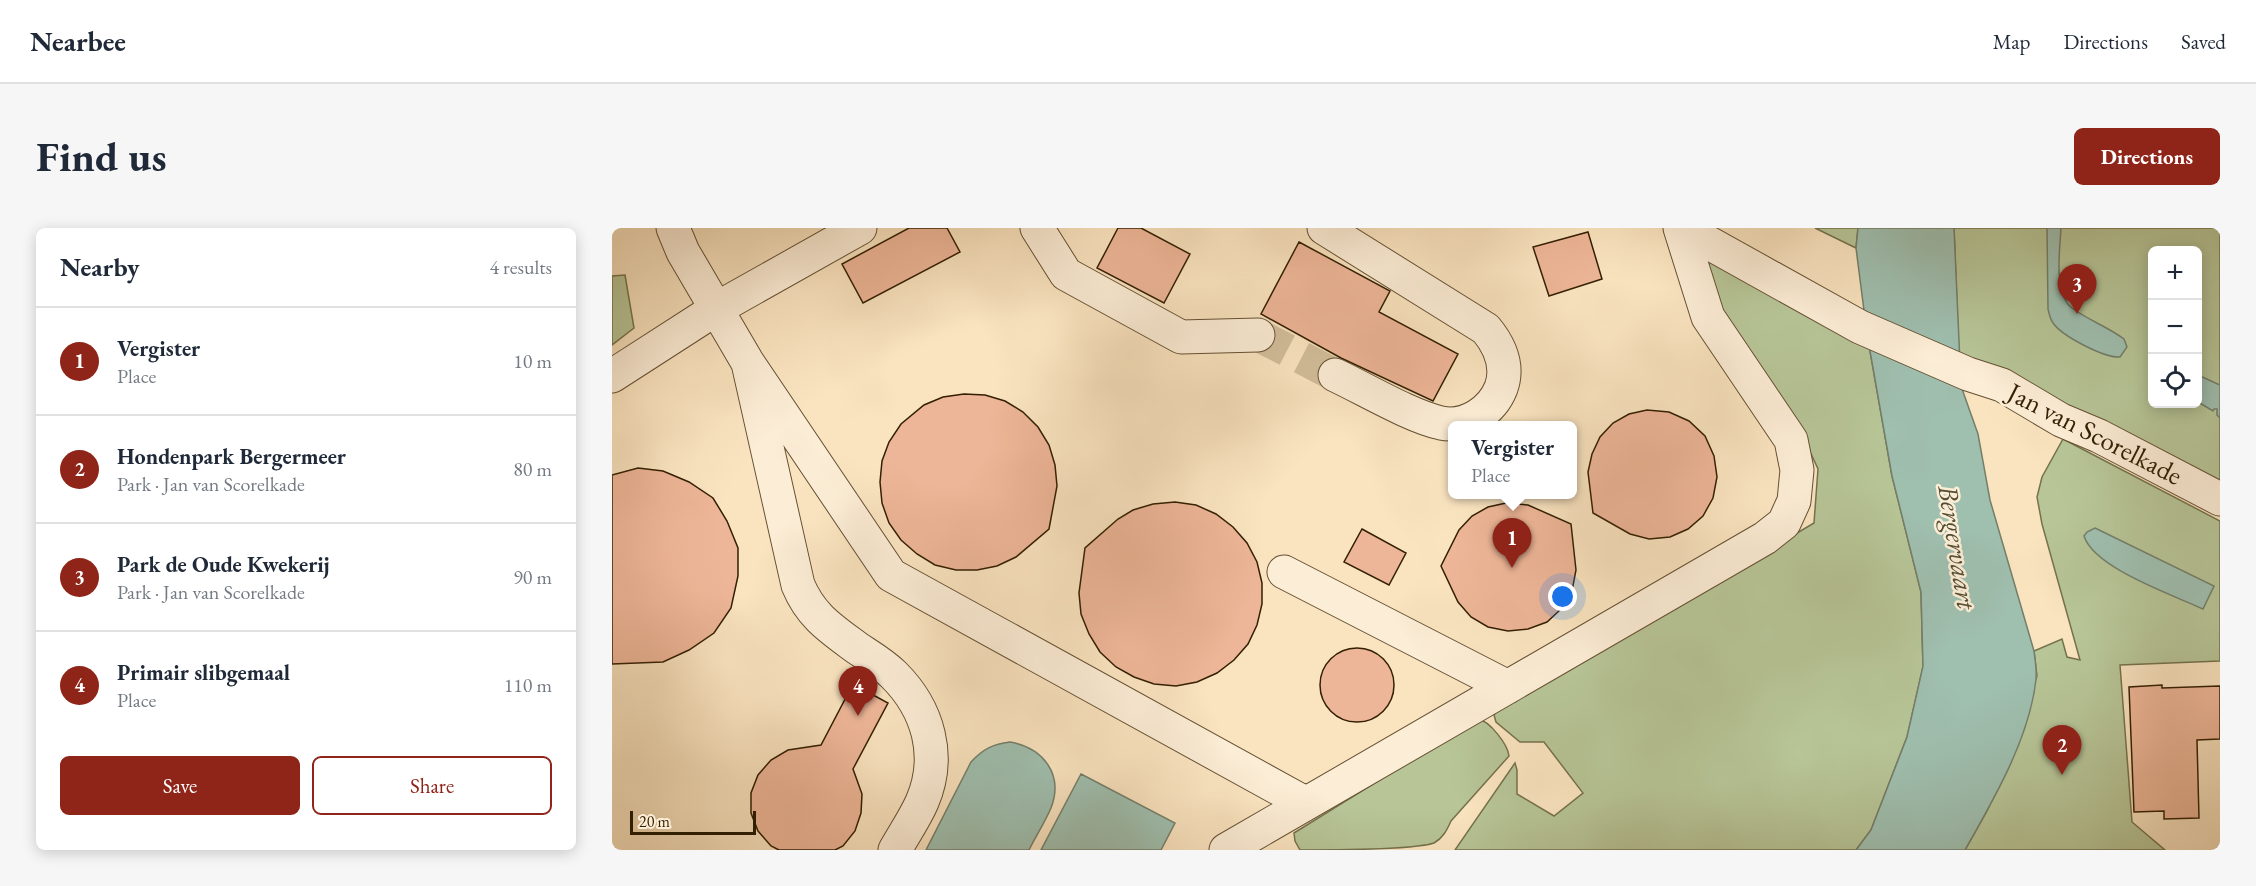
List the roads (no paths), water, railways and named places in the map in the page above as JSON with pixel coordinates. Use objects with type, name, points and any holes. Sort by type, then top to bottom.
[{"type":"street","points":[[673,228],[683,252],[748,363],[891,575],[1305,803]]},
{"type":"street","points":[[612,376],[716,309],[860,228]]},
{"type":"street","points":[[1037,228],[1066,274],[1181,337],[1258,335]]},
{"type":"street","points":[[1324,228],[1486,329],[1496,341],[1502,356],[1504,372],[1501,388],[1493,403],[1480,415],[1466,421]]},
{"type":"street","points":[[1226,850],[1766,538],[1784,523],[1794,501],[1797,470],[1791,440],[1708,316],[1681,228]]},
{"type":"street","name":"Jan van Scorelkade","points":[[1681,228],[1860,327],[1968,374],[2002,385],[2061,420],[2099,436],[2220,499]]},
{"type":"street","points":[[748,363],[798,585],[805,604],[818,617],[893,674],[917,703],[930,738],[931,770],[922,801],[895,850]]},
{"type":"street","points":[[1335,375],[1425,418],[1448,423]]},
{"type":"street","points":[[1284,572],[1508,687]]},
{"type":"water","name":"Bergervaart","points":[[1858,228],[1954,228],[1961,386],[1978,434],[1990,500],[2034,651],[2036,679],[2019,745],[1965,850],[1856,850],[1871,830],[1907,737],[1923,666],[1921,592],[1892,476],[1867,334],[1856,248]]},
{"type":"water","points":[[2047,228],[2061,228],[2059,271],[2062,293],[2066,301],[2078,312],[2124,339],[2127,347],[2120,357],[2104,354],[2084,345],[2065,334],[2052,321],[2048,309]]},
{"type":"water","points":[[2202,377],[2220,385],[2220,418],[2217,415],[2217,409],[2213,411],[2202,404]]},
{"type":"water","points":[[2095,528],[2214,586],[2203,609],[2136,579],[2103,559],[2091,548],[2084,536]]},
{"type":"water","points":[[1010,742],[1022,745],[1041,757],[1048,764],[1055,784],[1051,808],[1029,850],[926,850],[971,762],[989,748]]},
{"type":"water","points":[[1081,774],[1175,823],[1161,850],[1041,850]]},
{"type":"tunnel","points":[[1258,335],[1335,375]]},
{"type":"place","name":"Park de Oude Kwekerij","points":[[2077,314]]},
{"type":"place","name":"Vergister","points":[[1512,568]]},
{"type":"place","name":"Primair slibgemaal","points":[[858,716]]},
{"type":"place","name":"Hondenpark Bergermeer","points":[[2062,775]]}]
